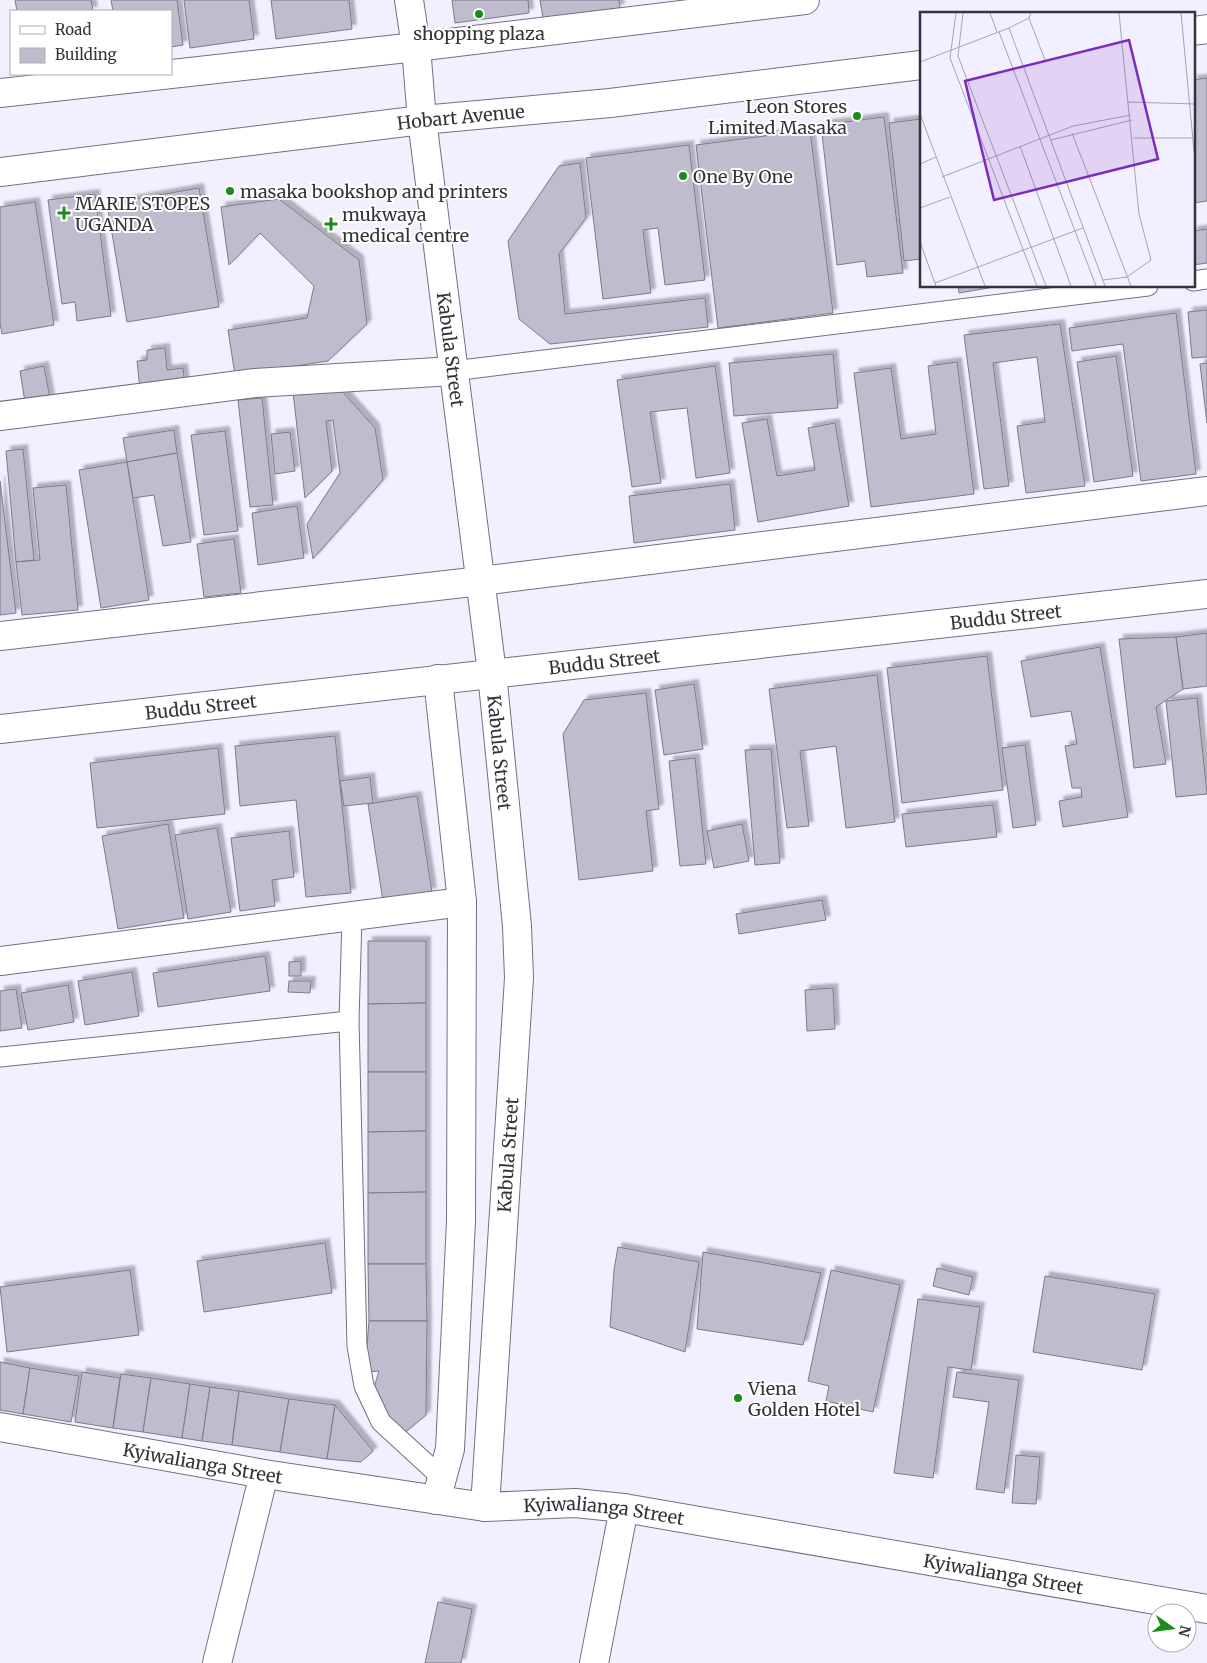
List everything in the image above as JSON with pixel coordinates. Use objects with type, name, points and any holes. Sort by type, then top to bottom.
[{"type":"street","name":"Kabula Street","points":[[409,0],[416,47],[422,120],[492,673],[517,926],[519,978],[485,1507]]},
{"type":"street","points":[[172,74],[416,47],[805,0]]},
{"type":"street","points":[[1194,31],[1207,29]]},
{"type":"street","name":"Hobart Avenue","points":[[0,172],[422,120],[610,104],[920,65]]},
{"type":"street","points":[[0,93],[163,75]]},
{"type":"street","points":[[0,416],[256,383],[453,371]]},
{"type":"street","points":[[0,636],[481,581],[1207,491]]},
{"type":"street","name":"Buddu Street","points":[[0,729],[1207,594]]},
{"type":"street","points":[[438,680],[462,902],[461,1221],[450,1449],[439,1489]]},
{"type":"street","points":[[0,961],[462,902]]},
{"type":"street","name":"Kyiwalianga Street","points":[[0,1427],[264,1474],[439,1489],[485,1507],[575,1503],[624,1508],[1207,1609]]},
{"type":"street","points":[[217,1663],[264,1474]]},
{"type":"street","points":[[594,1663],[624,1508]]},
{"type":"lane","points":[[1194,281],[1207,279]]},
{"type":"lane","points":[[453,371],[1132,288]]},
{"type":"lane","points":[[352,917],[349,1021],[357,1346],[364,1386],[381,1422],[439,1489]]},
{"type":"lane","points":[[0,1057],[349,1021]]},
{"type":"building","points":[[15,0],[91,0],[93,10],[17,10]]},
{"type":"building","points":[[111,0],[177,0],[183,45],[172,47],[172,10],[113,10]]},
{"type":"building","points":[[184,0],[249,0],[254,39],[190,48]]},
{"type":"building","points":[[271,0],[349,0],[352,29],[276,39]]},
{"type":"building","points":[[452,0],[528,0],[529,13],[455,23]]},
{"type":"building","points":[[540,0],[619,0],[620,8],[543,18]]},
{"type":"building","points":[[1207,78],[1207,201],[1194,203],[1194,80]]},
{"type":"building","points":[[884,117],[903,273],[867,277],[865,261],[837,265],[821,125]]},
{"type":"building","points":[[920,119],[920,259],[904,261],[889,123]]},
{"type":"building","points":[[810,130],[833,313],[718,328],[696,145]]},
{"type":"building","points":[[689,145],[705,280],[665,285],[658,228],[643,230],[651,293],[603,299],[586,158]]},
{"type":"building","points":[[580,163],[586,218],[559,254],[565,314],[705,298],[708,327],[550,344],[519,319],[508,241],[559,166]]},
{"type":"building","points":[[199,188],[219,307],[127,322],[107,204]]},
{"type":"building","points":[[95,194],[111,316],[77,321],[75,302],[62,304],[48,200]]},
{"type":"building","points":[[279,199],[359,260],[367,324],[328,361],[235,375],[228,330],[307,318],[314,286],[260,233],[229,265],[221,207]]},
{"type":"building","points":[[35,202],[54,325],[2,334],[0,323],[0,207]]},
{"type":"building","points":[[1207,229],[1207,263],[1194,265],[1194,231]]},
{"type":"building","points":[[958,288],[988,288],[959,293]]},
{"type":"building","points":[[1207,310],[1207,357],[1192,358],[1188,312]]},
{"type":"building","points":[[1176,313],[1196,474],[1141,481],[1123,344],[1072,351],[1069,328]]},
{"type":"building","points":[[1060,324],[1085,486],[1026,493],[1017,426],[1045,422],[1037,357],[993,363],[1009,486],[984,489],[964,335]]},
{"type":"building","points":[[165,348],[167,370],[183,368],[185,386],[140,390],[137,361],[147,360],[147,350]]},
{"type":"building","points":[[833,354],[838,408],[734,416],[729,363]]},
{"type":"building","points":[[1116,356],[1133,476],[1094,482],[1077,362]]},
{"type":"building","points":[[957,362],[974,494],[871,507],[854,373],[891,368],[901,439],[936,434],[928,366]]},
{"type":"building","points":[[1207,363],[1207,423],[1200,364]]},
{"type":"building","points":[[44,366],[50,398],[25,402],[20,371]]},
{"type":"building","points":[[715,366],[730,473],[696,478],[687,408],[650,412],[661,483],[632,487],[617,380]]},
{"type":"building","points":[[340,389],[375,428],[383,480],[313,559],[307,524],[340,473],[333,420],[326,421],[332,471],[305,498],[293,392]]},
{"type":"building","points":[[262,398],[273,505],[250,507],[238,400]]},
{"type":"building","points":[[767,419],[777,476],[815,470],[808,428],[835,423],[849,506],[758,522],[742,423]]},
{"type":"building","points":[[174,430],[177,453],[127,462],[123,438]]},
{"type":"building","points":[[225,431],[238,531],[204,535],[191,435]]},
{"type":"building","points":[[290,432],[295,471],[275,474],[271,434]]},
{"type":"building","points":[[23,449],[34,560],[16,562],[6,451]]},
{"type":"building","points":[[177,453],[191,542],[163,546],[154,495],[133,498],[127,462]]},
{"type":"building","points":[[127,462],[149,600],[101,608],[79,470]]},
{"type":"building","points":[[0,481],[16,613],[0,615]]},
{"type":"building","points":[[730,484],[735,530],[634,543],[629,496]]},
{"type":"building","points":[[66,485],[78,610],[22,615],[16,562],[40,560],[33,488]]},
{"type":"building","points":[[297,506],[304,558],[258,565],[252,513]]},
{"type":"building","points":[[234,539],[241,593],[204,597],[197,544]]},
{"type":"building","points":[[1207,633],[1207,686],[1183,689],[1176,637]]},
{"type":"building","points":[[1176,637],[1183,689],[1156,707],[1166,764],[1134,768],[1119,639]]},
{"type":"building","points":[[1100,647],[1128,817],[1063,827],[1059,801],[1082,797],[1081,788],[1072,788],[1065,746],[1077,744],[1071,711],[1031,717],[1021,661]]},
{"type":"building","points":[[987,656],[1003,790],[902,803],[887,668]]},
{"type":"building","points":[[877,675],[895,822],[846,828],[836,746],[800,751],[809,826],[787,828],[769,689]]},
{"type":"building","points":[[694,684],[703,749],[664,755],[655,690]]},
{"type":"building","points":[[646,693],[659,809],[646,811],[653,871],[579,880],[563,734],[584,700]]},
{"type":"building","points":[[1197,698],[1207,794],[1176,797],[1166,701]]},
{"type":"building","points":[[335,736],[351,893],[306,897],[296,800],[240,806],[235,746]]},
{"type":"building","points":[[1025,745],[1036,825],[1013,828],[1002,748]]},
{"type":"building","points":[[218,748],[225,814],[97,828],[90,763]]},
{"type":"building","points":[[771,749],[780,863],[755,865],[745,750]]},
{"type":"building","points":[[695,758],[706,864],[680,866],[669,761]]},
{"type":"building","points":[[370,777],[373,803],[344,806],[340,781]]},
{"type":"building","points":[[417,796],[432,892],[383,901],[368,804]]},
{"type":"building","points":[[993,805],[997,837],[906,847],[902,814]]},
{"type":"building","points":[[168,824],[184,918],[118,929],[102,836]]},
{"type":"building","points":[[742,824],[749,861],[714,868],[707,831]]},
{"type":"building","points":[[217,828],[231,912],[188,919],[175,835]]},
{"type":"building","points":[[289,831],[294,877],[272,880],[275,906],[240,911],[231,838]]},
{"type":"building","points":[[822,900],[826,920],[739,934],[736,914]]},
{"type":"building","points":[[368,941],[426,941],[426,1003],[368,1004]]},
{"type":"building","points":[[265,956],[270,991],[158,1007],[153,973]]},
{"type":"building","points":[[301,961],[301,976],[289,976],[289,962]]},
{"type":"building","points":[[132,972],[139,1016],[85,1025],[78,981]]},
{"type":"building","points":[[289,981],[311,981],[310,993],[288,992]]},
{"type":"building","points":[[68,985],[74,1022],[28,1030],[21,993]]},
{"type":"building","points":[[833,988],[835,1029],[807,1031],[805,990]]},
{"type":"building","points":[[16,989],[22,1028],[0,1031],[0,991]]},
{"type":"building","points":[[426,1003],[426,1072],[368,1072],[368,1004]]},
{"type":"building","points":[[368,1072],[426,1072],[426,1131],[368,1132]]},
{"type":"building","points":[[426,1131],[426,1192],[368,1193],[368,1132]]},
{"type":"building","points":[[426,1192],[426,1264],[368,1264],[368,1193]]},
{"type":"building","points":[[325,1243],[332,1293],[204,1312],[197,1261]]},
{"type":"building","points":[[618,1247],[699,1262],[685,1352],[610,1327],[614,1270]]},
{"type":"building","points":[[703,1252],[821,1273],[803,1345],[697,1329]]},
{"type":"building","points":[[368,1264],[426,1264],[427,1321],[369,1321]]},
{"type":"building","points":[[937,1268],[973,1277],[969,1295],[933,1286]]},
{"type":"building","points":[[130,1270],[139,1335],[7,1352],[0,1287]]},
{"type":"building","points":[[831,1270],[900,1285],[873,1412],[826,1401],[829,1386],[808,1381]]},
{"type":"building","points":[[1045,1276],[1155,1294],[1142,1370],[1033,1352]]},
{"type":"building","points":[[918,1299],[980,1307],[971,1370],[948,1367],[933,1478],[894,1473]]},
{"type":"building","points":[[369,1321],[427,1321],[426,1415],[402,1435],[371,1397],[379,1371],[365,1372]]},
{"type":"building","points":[[0,1362],[30,1368],[23,1414],[0,1410]]},
{"type":"building","points":[[30,1368],[79,1376],[71,1422],[23,1414]]},
{"type":"building","points":[[82,1372],[120,1378],[113,1428],[75,1422]]},
{"type":"building","points":[[957,1372],[1019,1380],[1004,1493],[976,1489],[989,1402],[953,1397]]},
{"type":"building","points":[[121,1374],[151,1378],[143,1432],[113,1428]]},
{"type":"building","points":[[151,1378],[190,1384],[182,1438],[143,1432]]},
{"type":"building","points":[[190,1384],[210,1387],[202,1441],[182,1438]]},
{"type":"building","points":[[210,1387],[239,1391],[232,1445],[202,1441]]},
{"type":"building","points":[[239,1391],[289,1399],[280,1452],[232,1445]]},
{"type":"building","points":[[289,1399],[335,1405],[327,1459],[280,1452]]},
{"type":"building","points":[[335,1405],[373,1451],[361,1462],[327,1459]]},
{"type":"building","points":[[1016,1455],[1040,1457],[1036,1504],[1012,1503]]},
{"type":"building","points":[[438,1602],[472,1609],[461,1663],[425,1663]]},
{"type":"place","name":"shopping plaza","points":[[479,14]]},
{"type":"place","name":"Leon Stores Limited Masaka","points":[[857,116]]},
{"type":"place","name":"One By One","points":[[683,176]]},
{"type":"place","name":"masaka bookshop and printers","points":[[230,191]]},
{"type":"place","name":"MARIE STOPES UGANDA","points":[[64,213]]},
{"type":"place","name":"mukwaya medical centre","points":[[331,224]]},
{"type":"place","name":"Viena Golden Hotel","points":[[738,1398]]}]
